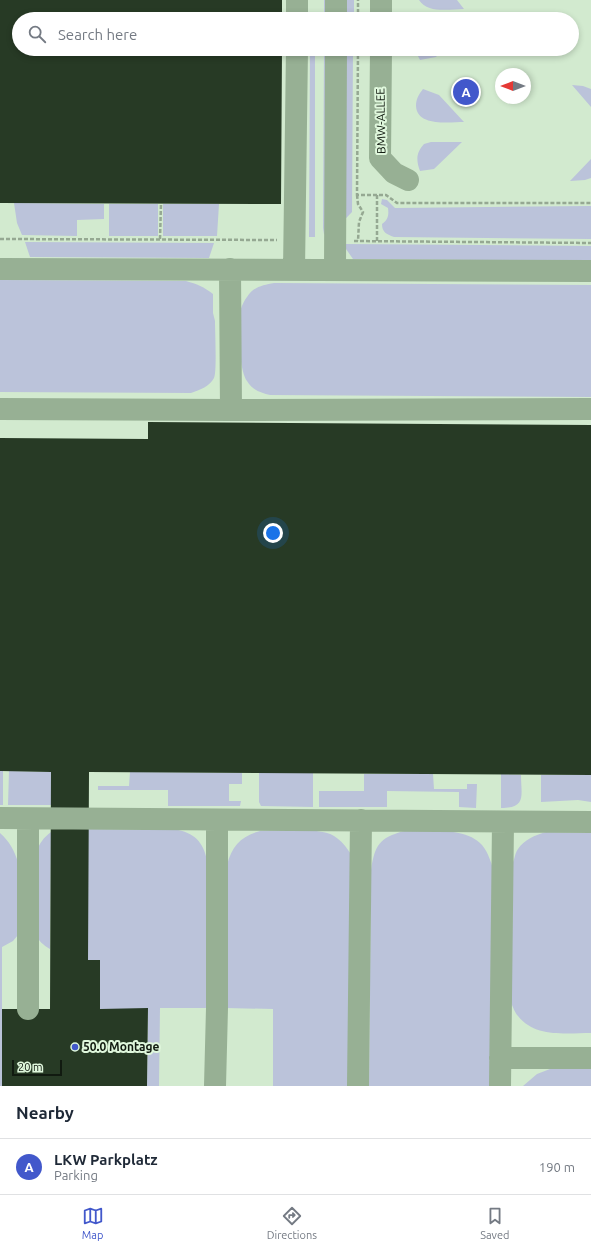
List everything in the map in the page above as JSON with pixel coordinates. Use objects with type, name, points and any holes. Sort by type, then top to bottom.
[{"type":"lane","points":[[297,0],[297,12]]},
{"type":"lane","points":[[336,0],[336,12]]},
{"type":"lane","points":[[381,0],[381,12]]},
{"type":"lane","points":[[294,270],[296,56]]},
{"type":"lane","points":[[335,270],[336,56]]},
{"type":"lane","name":"BMW-ALLEE","points":[[380,56],[380,158],[394,173],[408,180]]},
{"type":"lane","points":[[0,269],[591,271]]},
{"type":"lane","points":[[230,269],[231,410]]},
{"type":"lane","points":[[0,409],[591,409]]},
{"type":"lane","points":[[0,818],[591,822]]},
{"type":"lane","points":[[28,819],[28,1008]]},
{"type":"lane","points":[[215,1086],[217,1008],[217,820]]},
{"type":"lane","points":[[358,1086],[361,820]]},
{"type":"lane","points":[[500,1086],[503,822]]},
{"type":"lane","points":[[500,1058],[591,1058]]},
{"type":"path","points":[[358,0],[358,12]]},
{"type":"path","points":[[358,56],[357,195],[358,204],[364,212],[359,222],[358,241]]},
{"type":"path","points":[[357,195],[386,195],[397,203],[591,203]]},
{"type":"path","points":[[377,195],[377,241]]},
{"type":"path","points":[[160,239],[161,204]]},
{"type":"shaded area","points":[[324,0],[354,0],[354,12],[324,12]]},
{"type":"shaded area","points":[[419,0],[457,0],[464,9],[434,9],[423,4]]},
{"type":"shaded area","points":[[310,56],[315,56],[315,237],[309,237]]},
{"type":"shaded area","points":[[324,56],[353,56],[352,212],[328,237],[324,234]]},
{"type":"shaded area","points":[[418,56],[437,56],[436,57],[420,60]]},
{"type":"shaded area","points":[[572,85],[583,86],[591,89],[591,107]]},
{"type":"shaded area","points":[[423,89],[439,95],[464,122],[435,122],[422,117],[418,113],[416,106],[418,97]]},
{"type":"shaded area","points":[[431,142],[462,142],[434,169],[420,171],[417,160],[418,154],[424,144]]},
{"type":"shaded area","points":[[591,159],[591,178],[570,181]]},
{"type":"shaded area","points":[[382,199],[387,200],[395,208],[591,206],[591,239],[394,237],[387,234],[383,229],[382,224],[387,219],[388,208],[381,204]]},
{"type":"shaded area","points":[[14,203],[104,204],[104,219],[77,220],[77,236],[22,235],[17,223]]},
{"type":"shaded area","points":[[109,204],[158,204],[158,236],[109,236]]},
{"type":"shaded area","points":[[163,204],[219,204],[217,236],[163,236]]},
{"type":"shaded area","points":[[25,242],[214,243],[209,258],[30,257]]},
{"type":"shaded area","points":[[346,244],[591,246],[591,261],[353,259],[346,249]]},
{"type":"shaded area","points":[[0,280],[186,281],[194,283],[207,289],[213,294],[216,351],[214,378],[201,389],[191,393],[0,392]]},
{"type":"shaded area","points":[[274,283],[591,285],[591,397],[270,395],[257,391],[251,387],[247,381],[242,368],[239,317],[243,304],[252,291],[262,286]]},
{"type":"shaded area","points":[[0,771],[3,771],[3,805],[0,805]]},
{"type":"shaded area","points":[[9,771],[51,772],[51,805],[8,805]]},
{"type":"shaded area","points":[[130,772],[242,773],[242,784],[229,784],[229,801],[241,801],[240,806],[168,806],[168,790],[98,790],[98,786],[129,786]]},
{"type":"shaded area","points":[[259,773],[313,773],[313,807],[261,806],[259,802]]},
{"type":"shaded area","points":[[364,774],[433,774],[434,789],[467,789],[467,784],[477,784],[476,808],[459,807],[459,792],[387,791],[387,807],[319,807],[319,791],[364,791]]},
{"type":"shaded area","points":[[501,774],[521,775],[522,794],[519,803],[515,806],[501,808]]},
{"type":"shaded area","points":[[541,775],[591,775],[591,802],[578,800],[541,802]]},
{"type":"shaded area","points":[[88,829],[178,830],[185,832],[195,837],[199,841],[208,864],[207,1008],[160,1008],[159,1086],[147,1086],[148,1009],[100,1009],[100,961],[88,960]]},
{"type":"shaded area","points":[[309,830],[328,833],[339,840],[351,854],[351,1086],[273,1086],[273,1009],[226,1008],[227,865],[232,852],[238,843],[253,833],[260,831]]},
{"type":"shaded area","points":[[404,831],[445,831],[466,835],[475,839],[486,851],[495,873],[491,1086],[369,1086],[371,870],[374,854],[380,844],[389,837]]},
{"type":"shaded area","points":[[51,832],[50,949],[41,943],[35,934],[36,852],[42,841]]},
{"type":"shaded area","points":[[546,832],[591,833],[591,1033],[552,1033],[533,1028],[518,1016],[511,1003],[513,862],[517,851],[523,843],[534,836]]},
{"type":"shaded area","points":[[0,833],[11,846],[18,862],[18,935],[13,941],[2,947],[2,1086],[0,1086]]},
{"type":"shaded area","points":[[550,1069],[591,1069],[591,1086],[523,1086],[537,1074]]},
{"type":"building","points":[[0,0],[282,0],[282,12],[12,12],[12,56],[282,56],[281,204],[0,203]]},
{"type":"building","points":[[148,422],[591,425],[591,775],[89,772],[88,960],[100,960],[100,1009],[148,1008],[147,1086],[2,1086],[2,1009],[50,1009],[51,772],[0,771],[0,438],[148,439]]},
{"type":"place","name":"LKW Parkplatz","points":[[466,92]]},
{"type":"place","name":"50.0 Montage","points":[[75,1047]]}]
